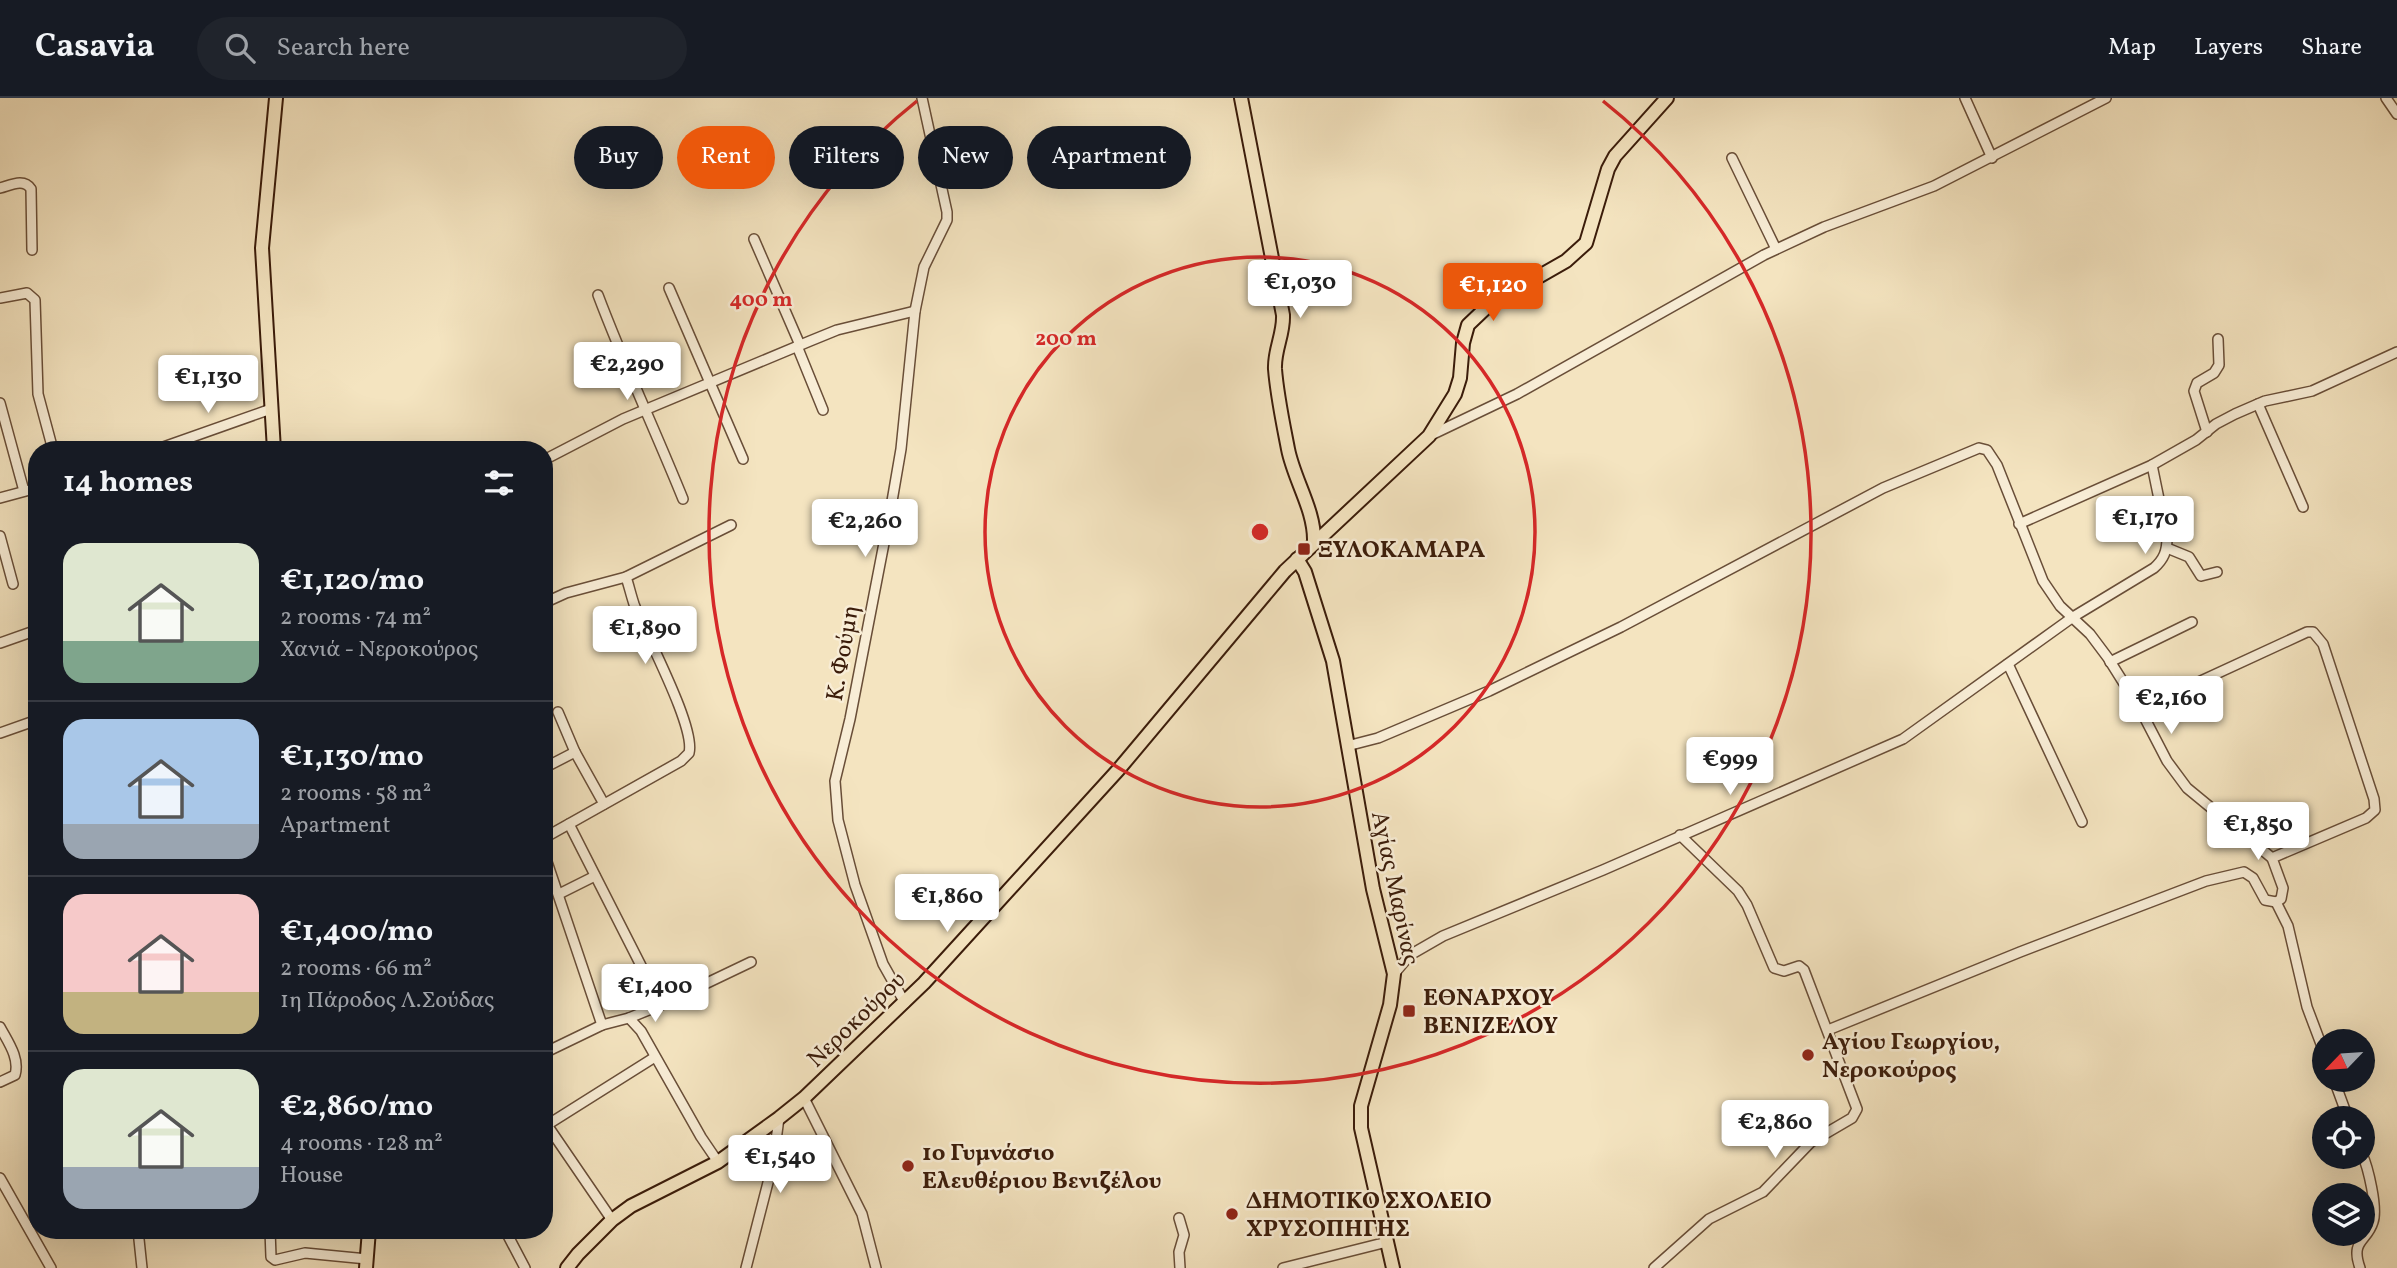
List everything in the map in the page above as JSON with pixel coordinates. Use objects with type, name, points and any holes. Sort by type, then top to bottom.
[{"type":"main road","points":[[273,441],[262,248],[276,98]]},
{"type":"main road","points":[[1241,98],[1283,315],[1284,324],[1275,368],[1286,437],[1295,478],[1314,526],[1314,542]]},
{"type":"main road","name":"Νεροκούρου","points":[[567,1268],[612,1220],[631,1206],[718,1162],[779,1118],[905,1003],[1119,769],[1297,559],[1429,436],[1455,394],[1468,325],[1489,305],[1566,261],[1586,243],[1608,169],[1615,156],[1667,98]]},
{"type":"main road","name":"Αγίας Μαρίνας","points":[[1297,559],[1305,572],[1333,661],[1373,889],[1394,974],[1390,1004],[1361,1106],[1361,1128],[1393,1268]]},
{"type":"main road","points":[[366,1263],[368,1239]]},
{"type":"street","name":"Κ. Φούμη","points":[[905,1003],[883,964],[855,885],[838,820],[835,781],[850,719],[901,449],[915,311],[924,267],[944,227],[947,212],[922,98]]},
{"type":"street","points":[[1965,98],[1992,158]]},
{"type":"street","points":[[1429,436],[1517,394],[1776,249],[1824,227],[1934,186],[2106,98]]},
{"type":"street","points":[[2386,98],[2397,114]]},
{"type":"street","points":[[1732,158],[1776,249]]},
{"type":"street","points":[[0,188],[22,182],[31,189],[32,250]]},
{"type":"street","points":[[754,239],[823,410]]},
{"type":"street","points":[[669,288],[743,458]]},
{"type":"street","points":[[0,298],[27,293],[35,300],[38,394],[51,441]]},
{"type":"street","points":[[598,295],[619,351],[683,499]]},
{"type":"street","points":[[553,455],[646,409],[836,330],[915,311]]},
{"type":"street","points":[[2207,432],[2194,391],[2197,383],[2214,373],[2219,365],[2218,339]]},
{"type":"street","points":[[2018,524],[2152,465],[2226,418],[2258,404],[2312,391],[2397,352]]},
{"type":"street","points":[[0,403],[24,491]]},
{"type":"street","points":[[2258,404],[2303,507]]},
{"type":"street","points":[[180,441],[271,409]]},
{"type":"street","points":[[1347,746],[1378,738],[1489,691],[1621,627],[1883,488],[1979,448],[1987,450],[1997,465],[2018,524],[2043,581],[2060,606],[2090,634],[2110,662],[2140,709],[2177,777],[2272,858],[2283,888],[2281,899],[2276,902],[2265,900],[2253,878],[2244,872],[2217,878],[2020,952],[1828,1030]]},
{"type":"street","points":[[1394,974],[1410,955],[1443,936],[1903,739],[2073,617],[2154,568],[2165,556],[2167,548],[2152,465]]},
{"type":"street","points":[[0,498],[28,490]]},
{"type":"street","points":[[553,599],[566,593],[626,578],[731,526]]},
{"type":"street","points":[[0,536],[13,584]]},
{"type":"street","points":[[2167,548],[2189,557],[2201,576],[2217,572]]},
{"type":"street","points":[[553,833],[681,761],[689,753],[690,740],[675,696],[634,604],[626,578]]},
{"type":"street","points":[[2110,662],[2192,622]]},
{"type":"street","points":[[2140,709],[2307,632],[2318,636],[2330,664],[2342,708],[2374,799],[2375,810],[2366,818],[2272,858]]},
{"type":"street","points":[[0,643],[28,633]]},
{"type":"street","points":[[2008,664],[2082,822]]},
{"type":"street","points":[[558,712],[575,752],[604,804]]},
{"type":"street","points":[[0,733],[28,723]]},
{"type":"street","points":[[553,763],[575,752]]},
{"type":"street","points":[[569,824],[661,1004]]},
{"type":"street","points":[[1654,1268],[1709,1219],[1763,1192],[1811,1142],[1852,1118],[1856,1113],[1857,1103],[1804,970],[1799,966],[1784,971],[1774,968],[1747,905],[1738,891],[1680,835]]},
{"type":"street","points":[[559,894],[595,876]]},
{"type":"street","points":[[553,878],[603,1025]]},
{"type":"street","points":[[2276,902],[2288,926],[2307,1007],[2315,1029]]},
{"type":"street","points":[[553,1049],[603,1025],[629,1018],[661,1004],[751,962]]},
{"type":"street","points":[[629,1018],[641,1031],[718,1162]]},
{"type":"street","points":[[0,1027],[16,1058],[17,1066],[15,1075],[0,1082]]},
{"type":"street","points":[[553,1118],[655,1058]]},
{"type":"street","points":[[804,1098],[862,1214],[876,1268]]},
{"type":"street","points":[[746,1268],[774,1163],[779,1118]]},
{"type":"street","points":[[553,1135],[612,1220]]},
{"type":"street","points":[[2360,1268],[2357,1259],[2358,1244],[2373,1222],[2374,1205],[2366,1169]]},
{"type":"street","points":[[0,1178],[28,1227]]},
{"type":"street","points":[[1179,1218],[1184,1235],[1179,1252],[1180,1268]]},
{"type":"street","points":[[35,1239],[51,1268]]},
{"type":"street","points":[[139,1239],[142,1268]]},
{"type":"street","points":[[270,1239],[271,1256],[275,1261],[305,1253],[366,1263]]},
{"type":"street","points":[[510,1239],[525,1268]]},
{"type":"street","points":[[1283,1268],[1387,1242]]},
{"type":"place","name":"ΞΥΛΟΚΑΜΑΡΑ","points":[[1304,549]]},
{"type":"place","name":"ΕΘΝΑΡΧΟΥ ΒΕΝΙΖΕΛΟΥ","points":[[1409,1011]]},
{"type":"place","name":"Αγίου Γεωργίου, Νεροκούρος","points":[[1808,1055]]},
{"type":"place","name":"1ο Γυμνάσιο Ελευθέριου Βενιζέλου","points":[[908,1166]]},
{"type":"place","name":"ΔΗΜΟΤΙΚΟ ΣΧΟΛΕΙΟ ΧΡΥΣΟΠΗΓΗΣ","points":[[1232,1214]]}]
